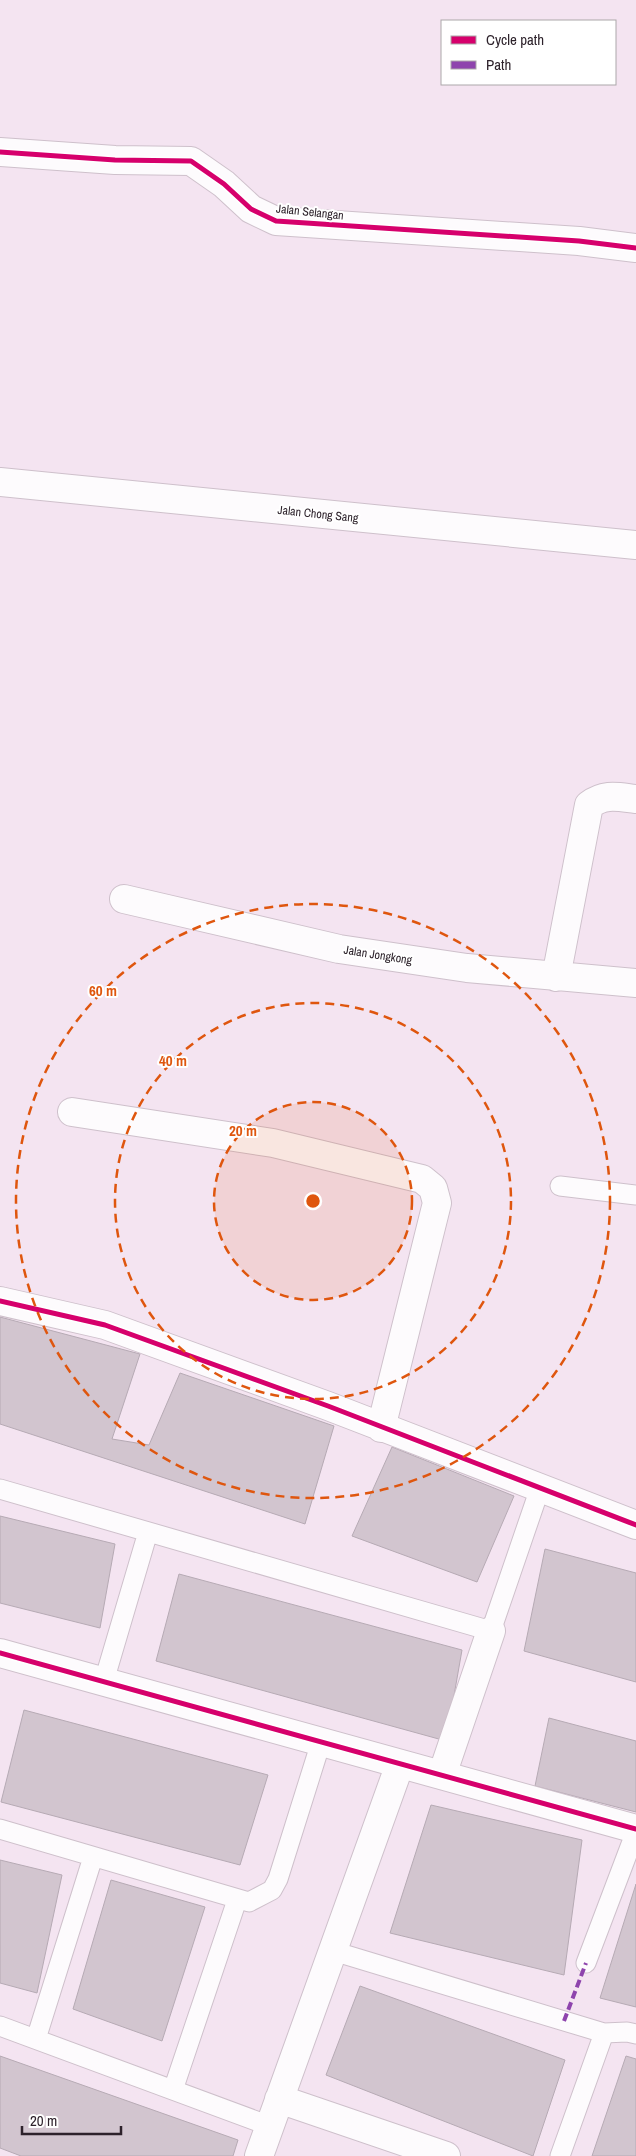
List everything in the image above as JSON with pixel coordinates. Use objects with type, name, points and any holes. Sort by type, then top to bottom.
[{"type":"street","name":"Jalan Selangan","points":[[0,152],[115,160],[191,161],[224,184],[251,209],[276,221],[579,240],[636,248]]},
{"type":"street","name":"Jalan Chong Sang","points":[[0,482],[636,545]]},
{"type":"street","points":[[556,977],[590,805],[596,800],[609,795],[636,800]]},
{"type":"street","name":"Jalan Jongkong","points":[[124,899],[339,949],[467,968],[636,983]]},
{"type":"street","points":[[72,1112],[273,1143],[422,1178],[433,1188],[437,1203],[381,1428]]},
{"type":"street","points":[[0,1301],[105,1325],[328,1406],[636,1525]]},
{"type":"street","points":[[442,1775],[491,1630]]},
{"type":"street","points":[[0,1653],[636,1830]]},
{"type":"street","points":[[259,2156],[400,1764]]},
{"type":"street","points":[[279,2099],[446,2156]]},
{"type":"lane","points":[[560,1186],[636,1195]]},
{"type":"lane","points":[[0,1489],[491,1630],[540,1488]]},
{"type":"lane","points":[[104,1681],[148,1532]]},
{"type":"lane","points":[[0,1829],[249,1902],[272,1890],[278,1879],[321,1742]]},
{"type":"lane","points":[[586,1963],[636,1830]]},
{"type":"lane","points":[[36,2039],[93,1857]]},
{"type":"lane","points":[[173,2090],[237,1900]]},
{"type":"lane","points":[[333,1951],[604,2033],[627,2032],[636,2034]]},
{"type":"lane","points":[[0,2026],[270,2126]]},
{"type":"lane","points":[[560,2156],[604,2033]]},
{"type":"building","points":[[0,1317],[140,1354],[112,1439],[149,1445],[180,1373],[334,1426],[305,1524],[0,1424]]},
{"type":"building","points":[[392,1447],[514,1496],[477,1582],[352,1536]]},
{"type":"building","points":[[0,1516],[115,1544],[100,1628],[0,1603]]},
{"type":"building","points":[[545,1549],[636,1573],[636,1682],[524,1651]]},
{"type":"building","points":[[179,1574],[462,1650],[446,1741],[156,1661]]},
{"type":"building","points":[[24,1710],[268,1775],[240,1865],[1,1802]]},
{"type":"building","points":[[549,1718],[636,1741],[636,1812],[535,1786]]},
{"type":"building","points":[[431,1805],[582,1840],[564,1975],[390,1933]]},
{"type":"building","points":[[0,1860],[62,1875],[37,1993],[0,1983]]},
{"type":"building","points":[[111,1880],[205,1907],[162,2041],[73,2009]]},
{"type":"building","points":[[636,1884],[636,2007],[600,1998]]},
{"type":"building","points":[[360,1986],[565,2060],[533,2156],[326,2075]]},
{"type":"building","points":[[0,2056],[238,2140],[233,2156],[21,2156],[0,2148]]},
{"type":"building","points":[[626,2056],[636,2059],[636,2156],[592,2156]]},
{"type":"marked path","points":[[564,2021],[586,1963]]},
{"type":"cycle path","points":[[0,152],[115,160],[191,161],[224,184],[251,209],[276,221],[579,241],[636,248]]},
{"type":"cycle path","points":[[0,1301],[105,1325],[328,1406],[636,1525]]},
{"type":"cycle path","points":[[0,1653],[636,1829]]}]
